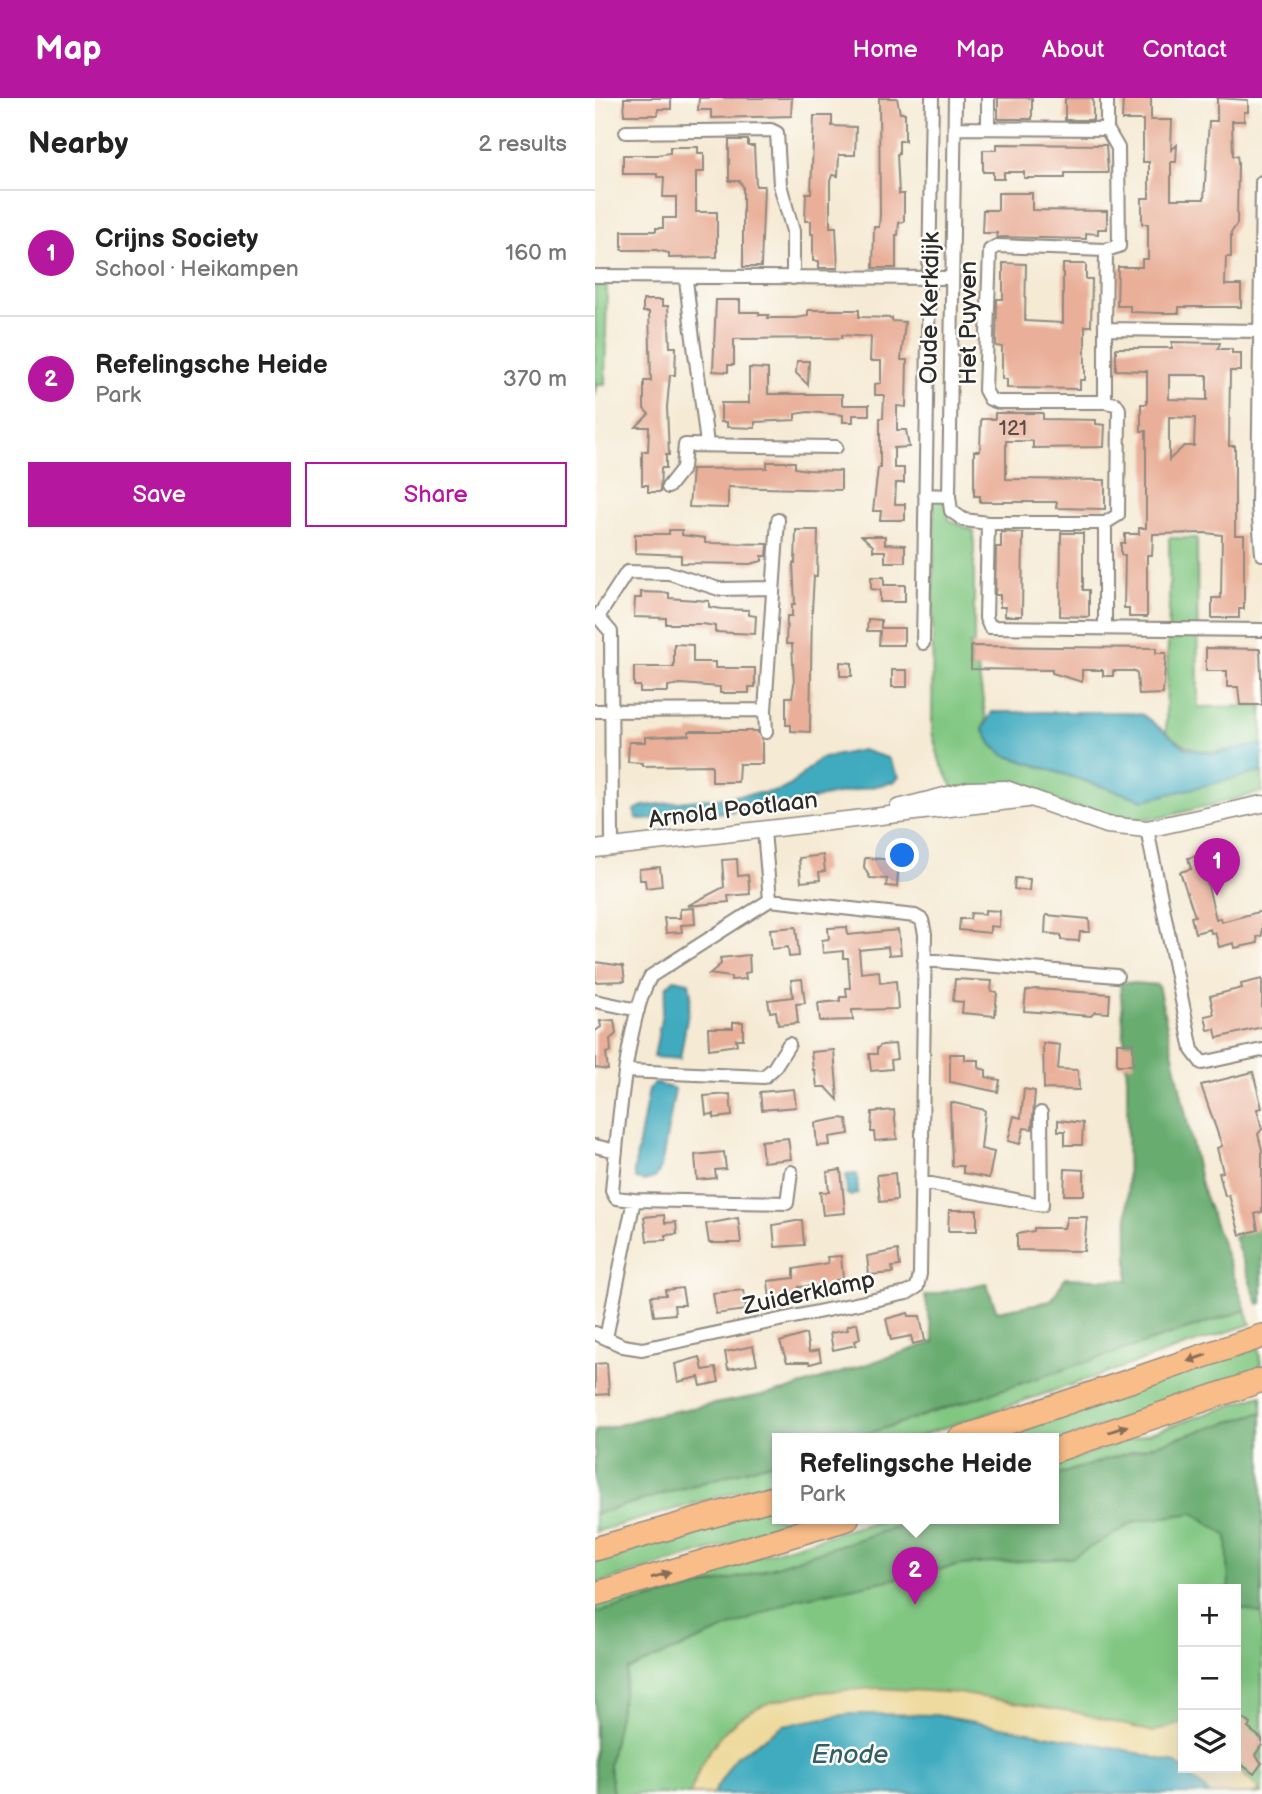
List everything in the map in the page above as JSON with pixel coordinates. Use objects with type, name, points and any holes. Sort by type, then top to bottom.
[{"type":"highway","points":[[977,1433],[1262,1336]]},
{"type":"highway","points":[[1059,1449],[1262,1380]]},
{"type":"highway","points":[[595,1549],[772,1498]]},
{"type":"highway","points":[[595,1594],[830,1524]]},
{"type":"street","name":"Oude Kerkdijk","points":[[923,643],[932,98]]},
{"type":"street","name":"Oude Kerkdijk","points":[[949,496],[955,98]]},
{"type":"street","points":[[988,98],[988,128]]},
{"type":"street","points":[[925,495],[949,496],[951,511],[964,520],[988,523],[1105,523],[1118,515],[1119,410],[1116,404],[1105,402],[1105,329],[1106,250],[1119,246],[1121,239],[1118,148],[1107,129],[1107,98]]},
{"type":"street","points":[[955,128],[1107,129]]},
{"type":"street","points":[[626,132],[771,130],[776,133],[780,185],[793,230],[793,278]]},
{"type":"street","points":[[1262,182],[1261,461],[1258,506],[1262,554]]},
{"type":"street","name":"Het Puyven","points":[[1105,402],[998,402],[990,399],[985,390],[990,250],[997,246],[1106,250]]},
{"type":"street","points":[[595,276],[951,278]]},
{"type":"street","points":[[686,278],[691,344],[701,381],[707,445]]},
{"type":"street","points":[[1105,329],[1261,331]]},
{"type":"street","points":[[668,487],[683,468],[685,445],[836,447]]},
{"type":"street","points":[[766,732],[771,588],[778,520]]},
{"type":"street","points":[[988,523],[986,618],[990,627],[1262,630]]},
{"type":"street","points":[[1105,523],[1105,628]]},
{"type":"street","points":[[612,847],[611,632],[597,616],[627,572],[669,573],[719,589],[771,588]]},
{"type":"street","points":[[595,711],[765,710]]},
{"type":"street","name":"Arnold Pootlaan","points":[[595,849],[764,831],[876,815],[1006,789],[1107,825],[1147,829],[1262,804]]},
{"type":"street","points":[[1147,829],[1192,1050],[1202,1063],[1262,1050]]},
{"type":"street","points":[[764,831],[770,900],[651,976],[643,990],[627,1071],[612,1191],[616,1198],[634,1200],[787,1203],[791,1172]]},
{"type":"street","name":"Zuiderklamp","points":[[634,1200],[600,1336],[622,1346],[642,1349],[907,1293],[917,1287],[920,1274],[925,934],[922,920],[915,916],[770,900]]},
{"type":"street","points":[[924,960],[1117,976]]},
{"type":"street","points":[[595,1001],[638,1010]]},
{"type":"street","points":[[627,1071],[764,1077],[774,1068],[789,1044]]},
{"type":"street","points":[[921,1182],[1042,1205],[1041,1113]]},
{"type":"street","points":[[595,1146],[616,1151]]},
{"type":"green space","points":[[607,282],[605,385],[597,385],[595,396],[595,283]]},
{"type":"green space","points":[[934,500],[948,500],[949,520],[974,531],[974,644],[970,644],[970,669],[978,669],[986,720],[983,729],[992,745],[1004,755],[1143,800],[1262,772],[1262,792],[1159,818],[1124,819],[1044,799],[954,789],[940,762],[932,732]]},
{"type":"green space","points":[[1169,538],[1197,538],[1198,707],[1262,706],[1262,744],[1212,752],[1190,747],[1166,733]]},
{"type":"green space","points":[[1120,982],[1158,985],[1201,1185],[1246,1310],[869,1433],[772,1433],[772,1462],[595,1514],[595,1431],[659,1414],[785,1391],[934,1342],[925,1296],[986,1283],[997,1311],[1051,1301],[1065,1278],[1128,1280],[1127,1078]]},
{"type":"green space","points":[[1262,1225],[1262,1303],[1258,1304],[1234,1237]]},
{"type":"green space","points":[[1246,1310],[1251,1324],[929,1433],[869,1433]]},
{"type":"green space","points":[[1258,1345],[1262,1372],[1059,1441],[1059,1433],[1000,1433]]},
{"type":"green space","points":[[1262,1395],[1262,1412],[1059,1474],[1059,1464]]},
{"type":"green space","points":[[1262,1412],[1262,1614],[1241,1608],[1241,1584],[1229,1584],[1227,1536],[1194,1513],[1137,1521],[1071,1558],[962,1565],[797,1599],[628,1670],[609,1765],[613,1794],[595,1794],[595,1613],[748,1575],[905,1524],[1059,1524],[1059,1474]]},
{"type":"green space","points":[[1262,1416],[1262,1794],[595,1794],[595,1621],[718,1582],[595,1613],[595,1604],[867,1524],[905,1524],[851,1542],[1009,1524],[1059,1524],[1059,1516]]},
{"type":"green space","points":[[772,1462],[772,1481],[595,1532],[595,1514]]},
{"type":"green space","points":[[772,1504],[772,1524],[799,1524],[595,1584],[595,1556]]},
{"type":"sand","points":[[879,1688],[957,1693],[1075,1712],[1153,1732],[1178,1724],[1178,1766],[1122,1749],[935,1715],[849,1714],[784,1725],[735,1758],[713,1794],[690,1794],[704,1761],[721,1736],[740,1718],[762,1705],[815,1693]]},
{"type":"sand","points":[[1186,1773],[1241,1773],[1260,1790],[1251,1794],[1210,1794]]},
{"type":"water","points":[[992,712],[1126,712],[1143,715],[1186,748],[1214,754],[1262,744],[1262,772],[1144,800],[1004,755],[992,745],[983,729]]},
{"type":"water","points":[[862,750],[888,758],[899,777],[894,782],[775,807],[643,820],[636,818],[634,810],[643,806],[779,791],[791,785],[819,759]]},
{"type":"water","points":[[674,979],[689,982],[691,995],[680,1059],[654,1057],[667,986]]},
{"type":"water","points":[[654,1083],[675,1089],[661,1168],[655,1178],[644,1181],[636,1179],[634,1171],[649,1089]]},
{"type":"water","points":[[857,1174],[858,1193],[851,1196],[847,1194],[846,1175]]},
{"type":"water","name":"Enode","points":[[849,1714],[935,1715],[1122,1749],[1175,1763],[1178,1766],[1178,1773],[1186,1773],[1210,1794],[713,1794],[735,1758],[784,1725]]},
{"type":"building","points":[[624,98],[671,98],[671,109],[658,109],[658,115],[624,115]]},
{"type":"building","points":[[699,98],[792,98],[791,116],[711,118],[711,110],[698,110]]},
{"type":"building","points":[[879,98],[897,98],[900,113],[905,113],[905,141],[899,141],[897,154],[899,194],[904,194],[904,222],[899,222],[896,235],[896,268],[873,268],[874,227],[879,227],[880,215]]},
{"type":"building","points":[[998,98],[1032,98],[1032,119],[998,119]]},
{"type":"building","points":[[1065,98],[1093,98],[1093,120],[1065,120]]},
{"type":"building","points":[[1123,98],[1151,98],[1151,120],[1172,120],[1171,150],[1177,145],[1176,162],[1171,162],[1171,199],[1204,199],[1209,121],[1217,121],[1217,98],[1248,100],[1248,112],[1244,112],[1244,121],[1232,121],[1233,156],[1237,156],[1238,162],[1237,224],[1231,233],[1231,257],[1226,257],[1225,285],[1241,285],[1241,307],[1179,307],[1179,313],[1159,313],[1130,312],[1130,306],[1117,306],[1118,267],[1142,267],[1142,259],[1148,259],[1148,224],[1142,224],[1142,198],[1149,198],[1149,162],[1143,162],[1143,120],[1122,120]]},
{"type":"building","points":[[814,116],[832,116],[832,126],[856,127],[855,155],[839,155],[838,176],[832,175],[830,181],[830,227],[836,227],[838,268],[819,268],[819,261],[813,261],[811,221],[805,221],[806,193],[811,193]]},
{"type":"building","points":[[729,140],[748,140],[748,146],[754,146],[756,186],[764,186],[761,267],[743,267],[743,187],[740,181],[729,181]]},
{"type":"building","points":[[997,144],[1106,145],[1108,173],[1065,173],[1065,178],[1024,178],[1024,172],[1004,172],[1004,179],[993,179],[993,172],[983,172],[983,150],[997,150]]},
{"type":"building","points":[[670,147],[698,147],[698,153],[704,153],[704,172],[696,172],[696,212],[717,212],[717,257],[669,258],[669,253],[656,250],[622,250],[622,231],[656,231],[656,228],[663,228],[663,218],[676,218],[676,197],[663,197],[664,177],[657,177],[657,174],[623,174],[623,155],[670,153]]},
{"type":"building","points":[[998,193],[1032,193],[1032,210],[1107,211],[1107,229],[1098,229],[1098,234],[1086,233],[1086,239],[997,237],[997,233],[982,233],[983,210],[998,210]]},
{"type":"building","points":[[1003,263],[1026,264],[1025,321],[1063,323],[1063,264],[1086,264],[1086,279],[1092,279],[1091,326],[1085,326],[1085,380],[1080,380],[1080,389],[1007,388],[1007,379],[1002,379],[1002,347],[996,346],[997,299],[1003,299]]},
{"type":"building","points":[[643,300],[662,300],[662,306],[668,306],[670,347],[676,347],[675,375],[670,375],[667,407],[669,455],[666,455],[666,468],[661,468],[660,492],[648,492],[648,485],[642,485],[642,451],[648,451],[649,427],[636,427],[649,414],[644,409],[644,381],[651,381],[649,312],[643,312]]},
{"type":"building","points":[[716,300],[740,300],[740,312],[759,312],[759,315],[769,315],[768,318],[808,316],[808,310],[859,310],[859,317],[892,318],[892,321],[905,322],[901,360],[907,360],[906,407],[897,406],[897,430],[906,430],[909,447],[894,448],[894,468],[904,468],[904,483],[896,483],[895,504],[905,504],[905,520],[880,520],[881,511],[873,511],[880,468],[880,418],[883,418],[884,395],[875,395],[875,384],[881,383],[881,361],[870,361],[871,337],[842,335],[842,338],[734,339],[734,365],[728,365],[728,372],[713,371]]},
{"type":"building","points":[[1172,342],[1220,343],[1218,349],[1232,349],[1232,353],[1241,353],[1241,371],[1230,371],[1229,446],[1235,446],[1235,535],[1244,535],[1244,609],[1239,609],[1239,618],[1212,618],[1212,598],[1221,598],[1222,535],[1206,533],[1153,534],[1152,555],[1147,555],[1147,617],[1129,617],[1129,608],[1124,608],[1125,555],[1121,555],[1121,543],[1125,543],[1125,534],[1139,534],[1139,528],[1146,528],[1146,431],[1141,431],[1141,404],[1147,404],[1147,371],[1116,370],[1116,348],[1172,348]],"holes":[[[1169,375],[1207,375],[1207,400],[1169,399]],[[1169,417],[1195,418],[1194,446],[1184,446],[1169,460]]]},
{"type":"building","points":[[797,361],[809,361],[808,385],[796,373]]},
{"type":"building","points":[[749,368],[768,369],[768,394],[842,394],[842,405],[869,405],[869,415],[853,415],[853,422],[843,422],[843,415],[808,412],[795,414],[795,420],[755,422],[755,428],[727,427],[727,422],[721,422],[721,403],[749,403]]},
{"type":"building","points":[[995,413],[1043,413],[1043,419],[1096,420],[1096,424],[1105,425],[1104,447],[1033,448],[1033,441],[1006,441],[1006,479],[1105,480],[1105,509],[1056,508],[1057,502],[980,502],[980,496],[974,496],[974,451],[980,451],[981,419],[995,419]]},
{"type":"building","points":[[767,462],[795,462],[795,468],[841,471],[841,490],[728,487],[728,508],[689,507],[692,469],[767,468]]},
{"type":"building","points":[[669,530],[682,530],[682,535],[705,538],[705,543],[768,544],[767,556],[762,556],[762,561],[750,564],[681,563],[681,555],[635,553],[635,534],[669,534]]},
{"type":"building","points":[[796,530],[818,530],[817,576],[814,576],[812,610],[810,732],[791,731],[791,725],[786,725],[786,697],[792,697],[794,684],[792,644],[786,644],[787,616],[792,616],[792,604],[795,604],[793,563]]},
{"type":"building","points":[[1001,532],[1023,533],[1022,616],[1005,616],[1005,607],[1000,607],[1000,595],[995,595],[996,547],[1001,547]]},
{"type":"building","points":[[1061,533],[1083,533],[1083,590],[1089,590],[1089,617],[1060,616]]},
{"type":"building","points":[[862,536],[885,536],[885,544],[905,545],[905,562],[885,562],[885,551],[873,551],[873,546]]},
{"type":"building","points":[[871,577],[884,577],[884,585],[905,585],[905,602],[880,602],[880,590],[871,589]]},
{"type":"building","points":[[641,592],[669,593],[669,598],[709,601],[709,607],[749,610],[749,615],[756,616],[755,634],[715,632],[715,626],[666,624],[666,618],[634,617],[635,598],[641,598]]},
{"type":"building","points":[[868,619],[881,620],[881,628],[904,628],[904,645],[879,645],[880,631],[867,631]]},
{"type":"building","points":[[674,644],[693,645],[693,662],[715,662],[715,668],[755,668],[755,687],[749,687],[749,693],[720,693],[720,687],[681,684],[668,686],[668,692],[640,692],[640,686],[634,686],[634,667],[674,667]]},
{"type":"building","points":[[971,646],[1156,648],[1156,653],[1166,653],[1163,694],[1139,695],[1137,674],[1134,671],[1113,671],[1113,676],[1103,676],[1103,670],[1082,670],[1082,682],[1052,673],[1052,670],[971,669]]},
{"type":"building","points":[[1206,648],[1260,649],[1262,705],[1240,705],[1238,687],[1227,687],[1227,671],[1206,671]]},
{"type":"building","points":[[840,662],[852,663],[852,676],[840,676]]},
{"type":"building","points":[[892,670],[907,670],[907,687],[892,687]]},
{"type":"building","points":[[689,731],[757,731],[762,740],[762,764],[739,764],[738,782],[712,782],[712,765],[642,766],[642,763],[628,762],[629,742],[645,742],[645,737],[689,735]]},
{"type":"building","points":[[1204,854],[1205,858],[1212,856],[1214,863],[1225,861],[1228,872],[1206,878],[1216,919],[1220,918],[1221,922],[1262,911],[1262,936],[1257,937],[1258,943],[1235,948],[1234,943],[1219,947],[1215,932],[1211,933],[1210,929],[1195,933],[1191,917],[1195,916],[1180,872],[1191,869],[1188,858]]},
{"type":"building","points":[[823,855],[825,871],[819,872],[820,880],[801,882],[799,858]]},
{"type":"building","points":[[865,858],[899,860],[897,887],[886,886],[887,879],[870,878],[864,867]]},
{"type":"building","points":[[737,859],[738,876],[748,875],[750,894],[728,896],[729,902],[687,906],[724,887],[722,860]]},
{"type":"building","points":[[660,867],[662,886],[646,888],[645,880],[640,880],[639,869]]},
{"type":"building","points":[[1015,878],[1030,879],[1029,891],[1014,889]]},
{"type":"building","points":[[694,908],[695,924],[681,925],[682,932],[666,933],[664,918],[680,918],[680,909]]},
{"type":"building","points":[[985,910],[1000,911],[999,927],[990,926],[990,933],[959,930],[960,919],[970,919],[971,913],[985,914]]},
{"type":"building","points":[[1046,915],[1089,919],[1090,932],[1080,932],[1079,941],[1061,940],[1061,935],[1045,933]]},
{"type":"building","points":[[796,927],[799,956],[789,957],[788,947],[772,949],[770,929]]},
{"type":"building","points":[[847,927],[848,935],[898,930],[901,954],[889,955],[888,947],[859,950],[861,973],[879,971],[880,983],[896,981],[898,1009],[852,1010],[853,1020],[820,1021],[818,1003],[840,1001],[840,997],[847,997],[846,988],[850,988],[848,958],[843,958],[843,951],[823,953],[822,940],[829,939],[828,928]]},
{"type":"building","points":[[749,955],[750,972],[745,973],[746,979],[731,980],[731,977],[709,974],[721,964],[720,958]]},
{"type":"building","points":[[595,962],[623,966],[625,981],[595,982]]},
{"type":"building","points":[[802,979],[805,1003],[796,1004],[798,1023],[778,1025],[776,1011],[770,1012],[768,1000],[793,997],[791,980]]},
{"type":"building","points":[[955,979],[992,981],[991,991],[997,992],[995,1016],[962,1013],[963,1002],[953,1001]]},
{"type":"building","points":[[1262,979],[1262,1027],[1217,1038],[1215,1029],[1208,1030],[1205,1016],[1214,1014],[1210,996],[1242,988],[1241,984]]},
{"type":"building","points":[[1035,989],[1110,994],[1109,1013],[1095,1012],[1091,1016],[1024,1011],[1026,991]]},
{"type":"building","points":[[614,1020],[616,1034],[610,1039],[611,1052],[606,1053],[608,1070],[595,1068],[595,1031],[601,1027],[600,1021]]},
{"type":"building","points":[[733,1022],[743,1022],[743,1039],[736,1039],[737,1045],[709,1049],[708,1028],[733,1028]]},
{"type":"building","points":[[1043,1043],[1060,1045],[1058,1069],[1078,1070],[1079,1090],[1044,1089]]},
{"type":"building","points":[[1117,1043],[1133,1043],[1133,1065],[1117,1065]]},
{"type":"building","points":[[895,1044],[897,1059],[891,1060],[892,1069],[871,1071],[869,1054],[877,1054],[877,1048],[882,1045]]},
{"type":"building","points":[[834,1050],[838,1100],[826,1087],[817,1087],[811,1052]]},
{"type":"building","points":[[950,1054],[965,1054],[965,1060],[979,1060],[979,1068],[986,1070],[986,1077],[1000,1080],[998,1092],[950,1082]]},
{"type":"building","points":[[1253,1072],[1262,1108],[1257,1109],[1262,1129],[1258,1134],[1262,1150],[1262,1212],[1255,1214],[1258,1230],[1240,1235],[1229,1195],[1225,1196],[1219,1173],[1223,1172],[1217,1148],[1222,1146],[1201,1085]]},
{"type":"building","points":[[794,1089],[796,1107],[762,1110],[760,1092]]},
{"type":"building","points":[[1024,1089],[1035,1091],[1032,1129],[1024,1128],[1020,1144],[1008,1141],[1014,1116],[1021,1118]]},
{"type":"building","points":[[730,1094],[732,1116],[714,1118],[714,1114],[706,1115],[704,1096]]},
{"type":"building","points":[[950,1102],[985,1110],[981,1149],[994,1152],[989,1178],[963,1173],[963,1166],[952,1166]]},
{"type":"building","points":[[894,1110],[897,1139],[875,1141],[874,1132],[871,1132],[872,1112]]},
{"type":"building","points":[[847,1119],[849,1134],[829,1137],[830,1145],[817,1146],[815,1123]]},
{"type":"building","points":[[1058,1120],[1083,1123],[1082,1145],[1065,1145],[1065,1131],[1058,1131]]},
{"type":"building","points":[[788,1138],[791,1159],[763,1162],[761,1141]]},
{"type":"building","points":[[724,1152],[726,1169],[715,1170],[716,1178],[697,1180],[695,1155]]},
{"type":"building","points":[[1065,1169],[1084,1170],[1084,1195],[1064,1195]]},
{"type":"building","points":[[841,1170],[845,1213],[823,1215],[820,1192],[829,1192],[827,1172]]},
{"type":"building","points":[[895,1173],[897,1200],[880,1202],[877,1175]]},
{"type":"building","points":[[949,1210],[977,1210],[977,1231],[948,1231]]},
{"type":"building","points":[[664,1215],[665,1223],[676,1222],[677,1234],[666,1235],[666,1240],[647,1241],[644,1217]]},
{"type":"building","points":[[1067,1217],[1087,1217],[1084,1251],[1017,1250],[1017,1234],[1034,1231],[1034,1228],[1064,1228]]},
{"type":"building","points":[[738,1218],[741,1243],[709,1243],[706,1224]]},
{"type":"building","points":[[802,1220],[804,1245],[775,1247],[773,1225]]},
{"type":"building","points":[[898,1250],[900,1266],[892,1267],[893,1273],[869,1275],[867,1256]]},
{"type":"building","points":[[841,1256],[843,1279],[836,1280],[837,1288],[822,1289],[822,1285],[799,1287],[800,1298],[770,1300],[768,1281],[794,1278],[794,1269],[828,1263],[827,1257]]},
{"type":"building","points":[[682,1288],[685,1305],[674,1305],[675,1314],[654,1316],[651,1296],[666,1295],[665,1290]]},
{"type":"building","points":[[744,1290],[746,1310],[716,1314],[713,1293]]},
{"type":"building","points":[[908,1313],[909,1316],[920,1316],[925,1341],[913,1344],[911,1336],[891,1340],[886,1319]]},
{"type":"building","points":[[857,1323],[860,1339],[855,1341],[856,1345],[833,1350],[830,1333],[848,1330],[847,1326]]},
{"type":"building","points":[[806,1334],[809,1352],[819,1350],[821,1361],[810,1364],[787,1362],[780,1342]]},
{"type":"building","points":[[753,1346],[757,1364],[728,1369],[725,1352]]},
{"type":"building","points":[[700,1357],[703,1370],[716,1368],[719,1382],[701,1386],[699,1377],[678,1382],[675,1364]]},
{"type":"building","points":[[607,1363],[609,1394],[595,1395],[595,1364]]},
{"type":"building","points":[[1241,1717],[1251,1724],[1248,1728],[1262,1739],[1262,1745],[1255,1755],[1262,1763],[1254,1774],[1241,1764]]},
{"type":"place","name":"Crijns Society","points":[[1217,896]]},
{"type":"place","name":"Refelingsche Heide","points":[[915,1605]]}]
